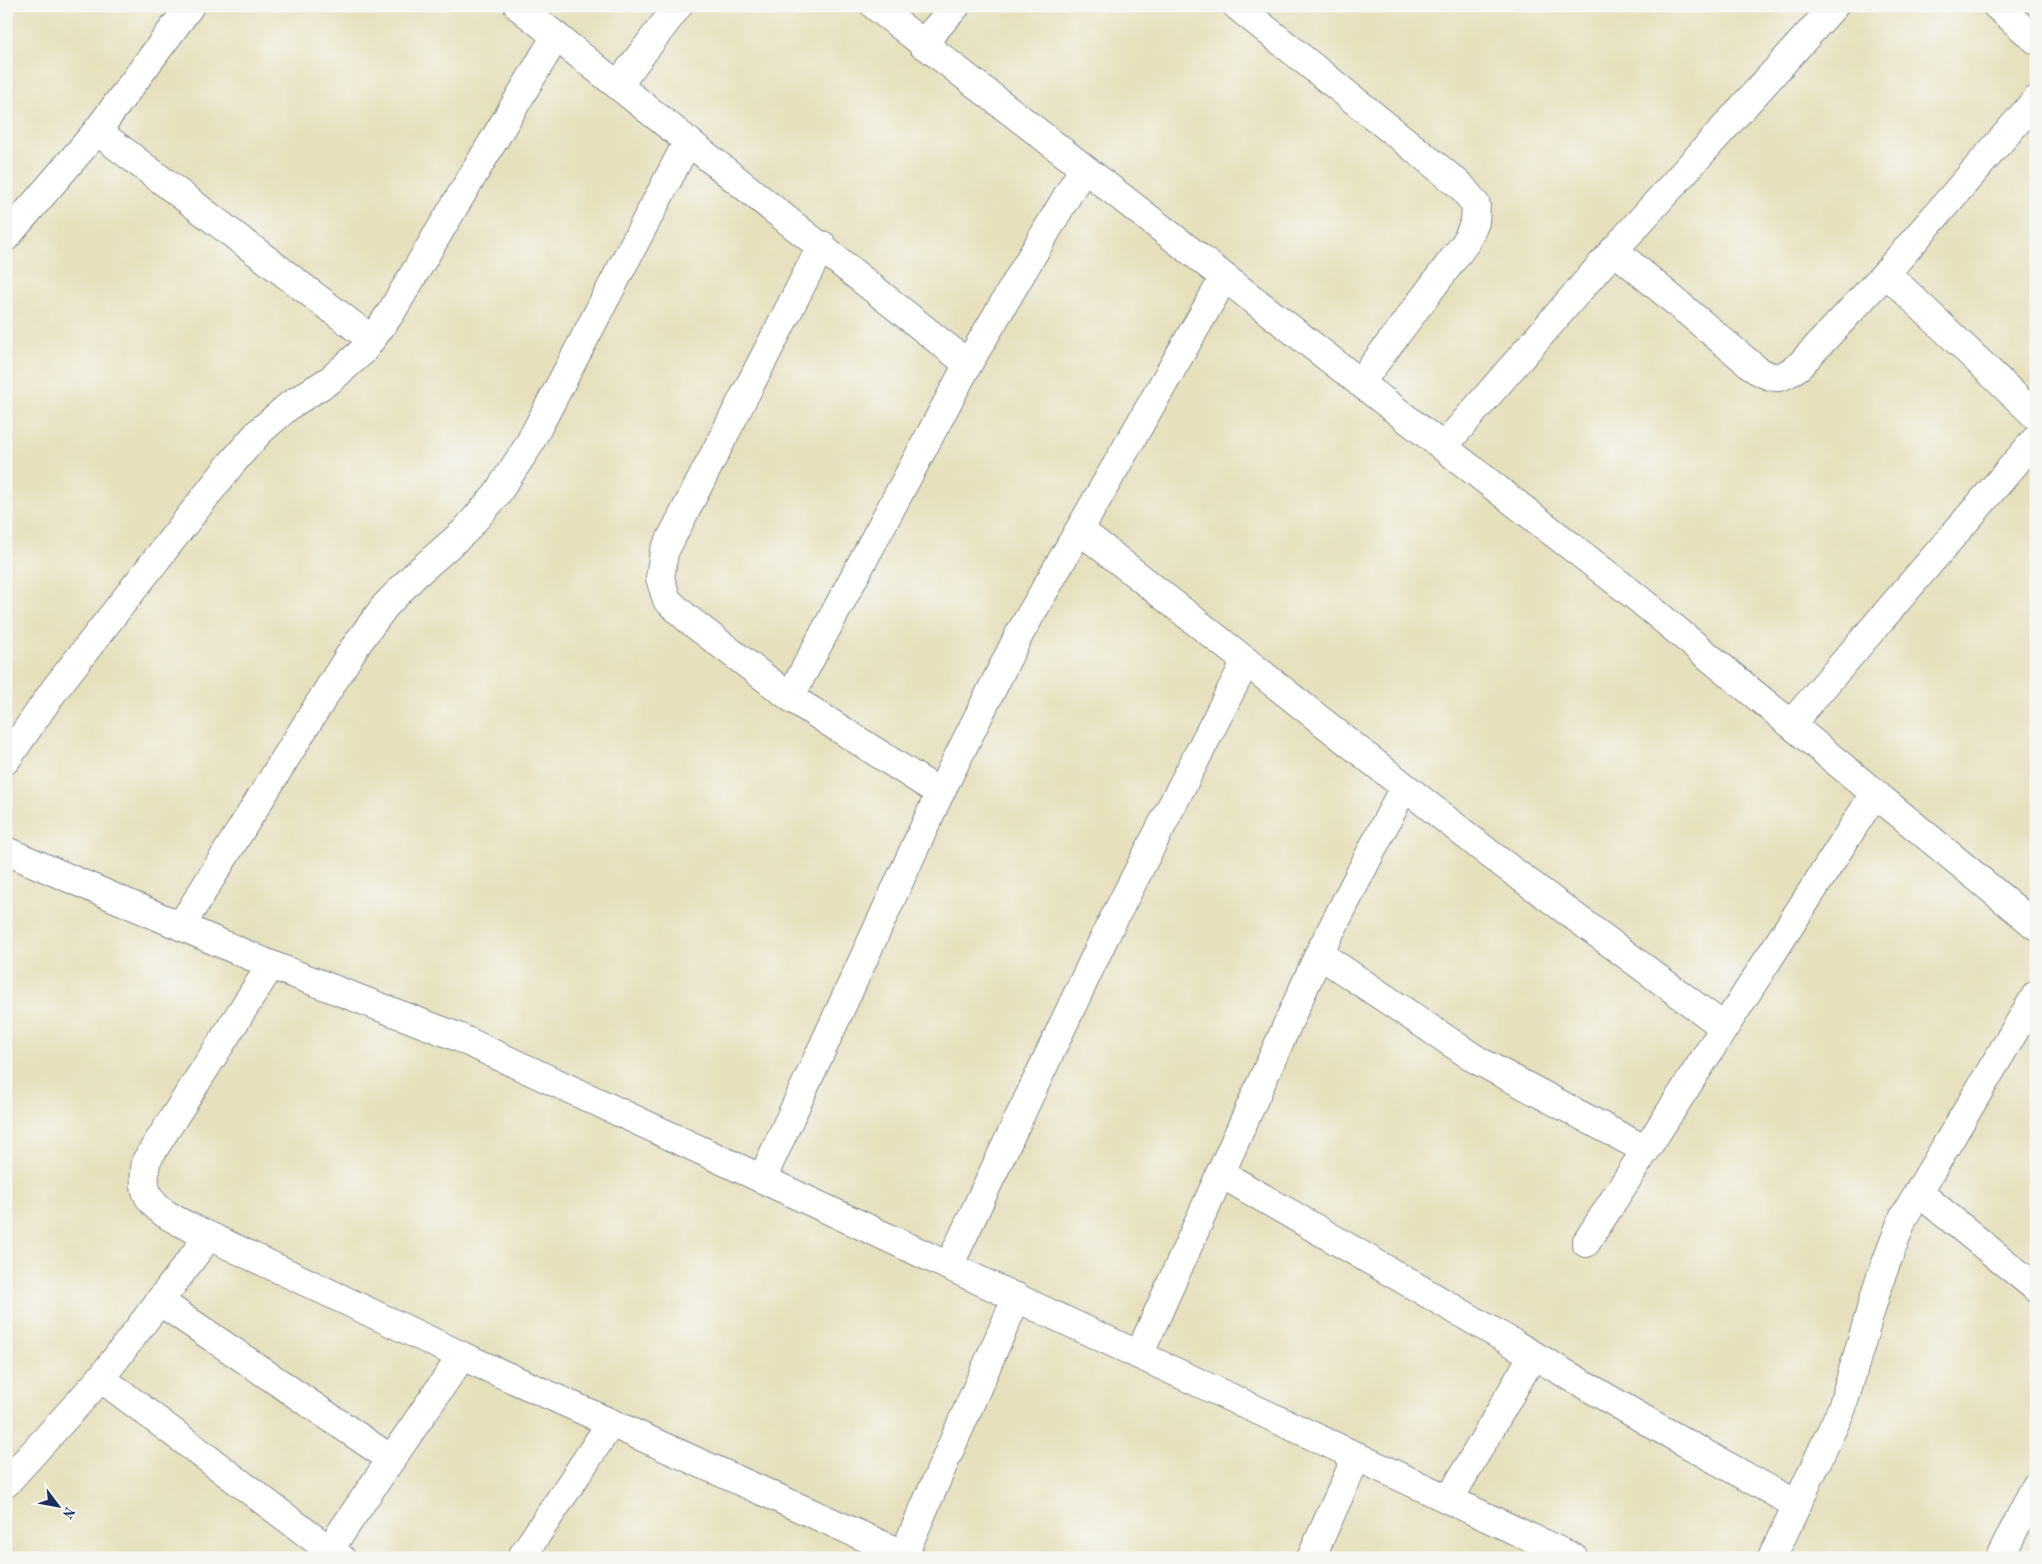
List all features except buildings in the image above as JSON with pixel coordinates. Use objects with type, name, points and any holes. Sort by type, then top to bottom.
[{"type":"street","points":[[6,237],[97,131],[190,6]]},
{"type":"street","points":[[518,6],[822,245],[968,364]]},
{"type":"street","points":[[618,85],[678,6]]},
{"type":"street","points":[[875,6],[1635,596],[2036,926]]},
{"type":"street","points":[[922,44],[956,6]]},
{"type":"street","points":[[1237,6],[1461,186],[1476,205],[1475,222],[1466,242],[1360,383]]},
{"type":"street","points":[[1443,447],[1614,250],[1834,6]]},
{"type":"street","points":[[1997,6],[2036,40]]},
{"type":"street","points":[[6,760],[55,689],[231,464],[259,432],[290,405],[330,380],[362,352],[390,314],[556,36]]},
{"type":"street","points":[[1614,250],[1756,370],[1771,378],[1784,377],[1800,366],[1886,273],[2036,100]]},
{"type":"street","points":[[97,131],[371,340]]},
{"type":"street","points":[[181,926],[354,648],[385,606],[415,574],[464,532],[496,495],[522,456],[688,141]]},
{"type":"street","points":[[790,697],[968,364],[1083,169]]},
{"type":"street","points":[[822,245],[664,552],[660,578],[667,600],[689,620],[790,697],[940,793]]},
{"type":"street","points":[[1886,273],[2036,416]]},
{"type":"street","points":[[762,1178],[940,793],[1020,634],[1224,278]]},
{"type":"street","points":[[1791,724],[2036,439]]},
{"type":"street","points":[[1080,530],[1491,855],[1724,1027]]},
{"type":"street","points":[[950,1266],[1105,936],[1246,661]]},
{"type":"street","points":[[1139,1355],[1319,954],[1404,787]]},
{"type":"street","points":[[1586,1243],[1875,793]]},
{"type":"street","points":[[8,855],[271,965],[458,1037],[1574,1558]]},
{"type":"street","points":[[1319,954],[1477,1060],[1646,1150]]},
{"type":"street","points":[[271,965],[146,1161],[145,1187],[153,1202],[164,1213],[462,1356],[907,1556],[1017,1297]]},
{"type":"street","points":[[1772,1558],[1842,1408],[1879,1282],[1903,1218],[2036,995]]},
{"type":"street","points":[[1220,1174],[1797,1505]]},
{"type":"street","points":[[1918,1192],[2036,1288]]},
{"type":"street","points":[[6,1483],[101,1378],[209,1236]]},
{"type":"street","points":[[159,1301],[391,1459]]},
{"type":"street","points":[[1450,1500],[1533,1355]]},
{"type":"street","points":[[101,1378],[331,1555],[391,1459],[462,1356]]},
{"type":"street","points":[[521,1558],[611,1423]]},
{"type":"street","points":[[1311,1558],[1357,1456]]},
{"type":"street","points":[[2000,1558],[2036,1485]]}]
